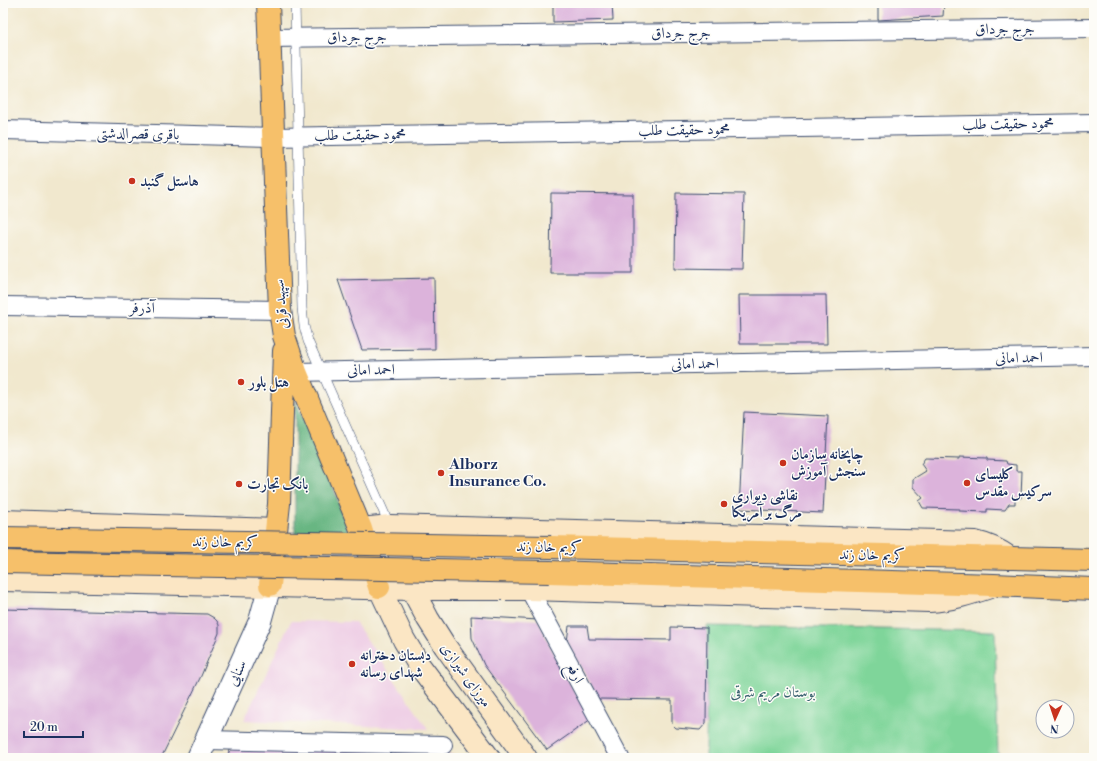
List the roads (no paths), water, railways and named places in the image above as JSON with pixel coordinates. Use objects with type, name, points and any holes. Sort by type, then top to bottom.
[{"type":"main road","name":"سپهبد قرنی","points":[[268,3],[268,38],[280,310],[284,336],[296,372],[362,529],[379,587]]},
{"type":"main road","points":[[270,585],[279,504],[284,336]]},
{"type":"main road","name":"کریم خان زند","points":[[3,521],[276,530]]},
{"type":"main road","points":[[362,529],[390,526],[975,542],[986,544],[999,550],[1010,558]]},
{"type":"main road","name":"میرزای شیرازی","points":[[390,526],[412,589],[422,610],[445,646],[526,758]]},
{"type":"main road","points":[[465,589],[441,576],[437,572],[435,555],[436,547],[443,536],[447,533],[466,528]]},
{"type":"main road","name":"کریم خان زند","points":[[3,538],[551,547],[1094,560]]},
{"type":"main road","name":"کریم خان زند","points":[[3,562],[549,572],[1094,589]]},
{"type":"main road","name":"کریم خان زند","points":[[3,580],[379,587],[412,589],[529,589],[929,601],[964,596],[994,585]]},
{"type":"main road","name":"میرزای شیرازی","points":[[379,587],[404,640],[419,665],[489,758]]},
{"type":"street","name":"جرج جرداق","points":[[268,38],[1094,28]]},
{"type":"street","name":"محمود حقیقت طلب","points":[[273,137],[1094,122]]},
{"type":"street","name":"باقری قصرالدشتی","points":[[3,130],[273,137]]},
{"type":"street","name":"آذرفر","points":[[3,306],[280,310]]},
{"type":"street","name":"احمد امانی","points":[[296,372],[1094,356]]},
{"type":"street","name":"سنایی","points":[[202,749],[260,621],[270,585]]},
{"type":"street","name":"ارفع","points":[[529,589],[620,758]]},
{"type":"street","points":[[202,749],[443,745]]},
{"type":"lane","points":[[295,3],[302,308],[304,326],[308,341],[390,526]]},
{"type":"place","name":"هاستل گنبد","points":[[132,181]]},
{"type":"place","name":"هتل بلور","points":[[241,382]]},
{"type":"place","name":"چاپخانه سازمان سنجش آموزش","points":[[783,463]]},
{"type":"place","name":"Alborz Insurance Co.","points":[[441,473]]},
{"type":"place","name":"کلیسای سرکیس مقدس","points":[[967,483]]},
{"type":"place","name":"بانک تجارت","points":[[239,484]]},
{"type":"place","name":"نقاشی دیواری مرگ بر آمریکا","points":[[724,504]]},
{"type":"place","name":"دبستان دخترانه شهدای رسانه","points":[[352,664]]},
{"type":"park label","name":"بوستان مریم شرقی","points":[[773,692]]}]
